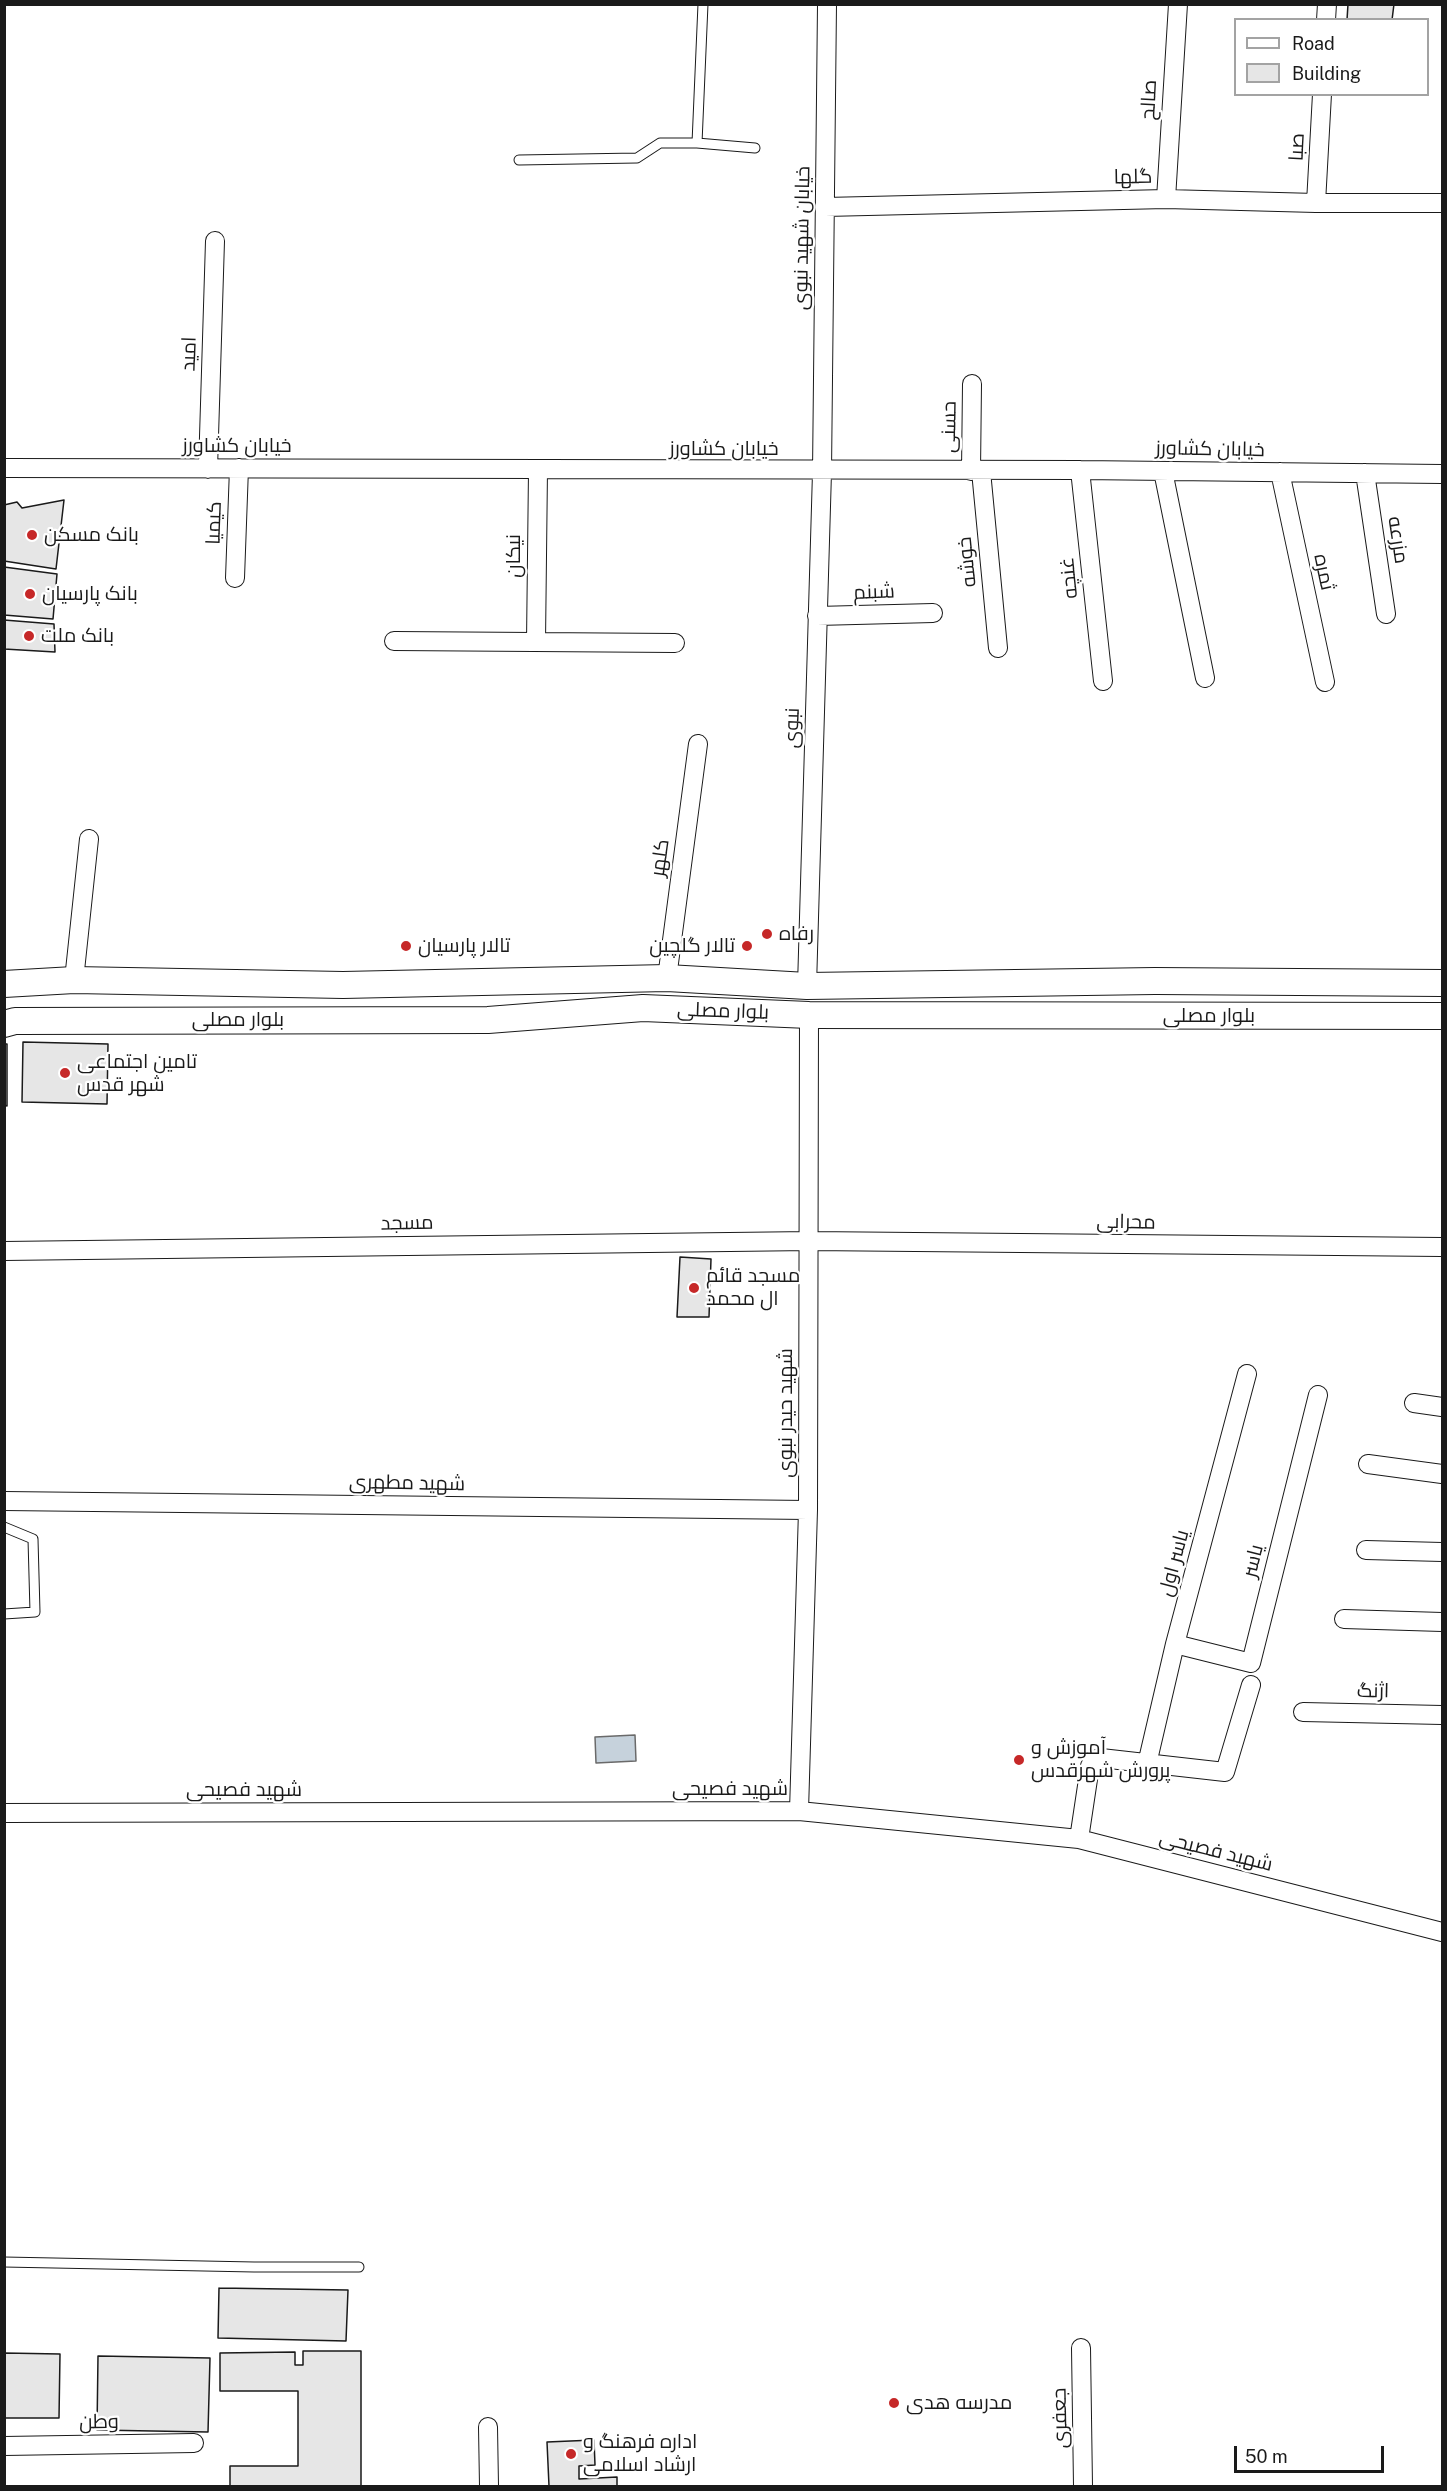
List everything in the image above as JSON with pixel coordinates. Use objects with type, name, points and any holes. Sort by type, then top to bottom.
[{"type":"main road","name":"بلوار مصلی","points":[[4,984],[74,980],[343,985],[667,978],[807,986],[1155,981],[1443,983]]},
{"type":"main road","points":[[807,986],[809,1015]]},
{"type":"main road","name":"بلوار مصلی","points":[[4,1023],[15,1021],[488,1020],[643,1008],[809,1015],[1443,1016]]},
{"type":"street","name":"خیابان شهید نبوی","points":[[822,472],[827,4]]},
{"type":"street","name":"صالح","points":[[1166,199],[1178,4]]},
{"type":"street","name":"صبا","points":[[1316,203],[1322,96]]},
{"type":"street","name":"گلها","points":[[825,207],[1166,199],[1316,203],[1443,203]]},
{"type":"street","name":"امید","points":[[208,469],[215,241]]},
{"type":"street","name":"حسنی","points":[[972,384],[976,471]]},
{"type":"street","name":"خیابان کشاورز","points":[[4,468],[822,472],[1080,470],[1443,474]]},
{"type":"street","name":"کیمیا","points":[[235,578],[238,468]]},
{"type":"street","name":"نیکان","points":[[536,642],[538,470]]},
{"type":"street","name":"غنچه","points":[[1080,470],[1103,681]]},
{"type":"street","name":"خوشه","points":[[976,471],[998,648]]},
{"type":"street","points":[[1163,471],[1205,678]]},
{"type":"street","name":"نبوی","points":[[807,986],[822,472]]},
{"type":"street","name":"ثمره","points":[[1280,472],[1325,682]]},
{"type":"street","name":"مزرعه","points":[[1365,473],[1386,614]]},
{"type":"street","name":"شبنم","points":[[817,616],[933,613]]},
{"type":"street","points":[[394,641],[675,643]]},
{"type":"street","name":"کلهر","points":[[667,978],[698,744]]},
{"type":"street","points":[[74,980],[88,839]]},
{"type":"street","name":"شهید حیدر نبوی","points":[[799,1811],[808,1510],[809,1015]]},
{"type":"street","name":"محرابی","points":[[810,1241],[1443,1247]]},
{"type":"street","name":"مسجد","points":[[4,1251],[810,1241]]},
{"type":"street","name":"یاسر اول","points":[[1147,1764],[1175,1644],[1247,1374]]},
{"type":"street","name":"یاسر","points":[[1175,1644],[1251,1663],[1318,1395]]},
{"type":"street","points":[[1414,1403],[1443,1407]]},
{"type":"street","points":[[1368,1464],[1443,1474]]},
{"type":"street","name":"شهید مطهری","points":[[4,1501],[808,1510]]},
{"type":"street","points":[[1366,1550],[1443,1552]]},
{"type":"street","points":[[1344,1619],[1443,1622]]},
{"type":"street","points":[[1079,1839],[1090,1766],[1094,1760],[1101,1758],[1225,1772],[1251,1685]]},
{"type":"street","name":"اژنگ","points":[[1303,1712],[1443,1715]]},
{"type":"street","name":"شهید فصیحی","points":[[4,1813],[799,1811],[1079,1839],[1443,1932]]},
{"type":"street","name":"جعفری","points":[[1081,2348],[1083,2487]]},
{"type":"street","points":[[488,2427],[489,2487]]},
{"type":"street","name":"وطن","points":[[4,2446],[194,2443]]},
{"type":"lane","points":[[697,143],[703,4]]},
{"type":"lane","points":[[519,160],[637,158],[660,143],[697,143],[754,148]]},
{"type":"lane","points":[[4,1527],[33,1539],[34,1612],[4,1614]]},
{"type":"lane","points":[[4,2262],[360,2267]]},
{"type":"shaded area","points":[[635,1735],[636,1761],[596,1763],[595,1737]]},
{"type":"building","points":[[1348,4],[1394,4],[1392,18],[1347,18]]},
{"type":"building","name":"بانک مسکن","points":[[64,500],[56,569],[4,561],[4,505],[17,502],[22,508]]},
{"type":"building","name":"بانک پارسیان","points":[[4,567],[57,574],[53,619],[4,615]]},
{"type":"building","name":"بانک ملت","points":[[4,620],[54,624],[55,652],[4,649]]},
{"type":"building","name":"تامین اجتماعی شهر قدس","points":[[23,1042],[108,1044],[107,1104],[22,1102]]},
{"type":"building","points":[[4,1044],[7,1044],[7,1106],[4,1105]]},
{"type":"building","name":"مسجد قائم ال محمد","points":[[680,1257],[711,1259],[709,1317],[677,1317]]},
{"type":"building","points":[[219,2288],[348,2290],[346,2341],[218,2338]]},
{"type":"building","points":[[303,2351],[361,2351],[361,2486],[230,2486],[230,2466],[298,2466],[298,2391],[220,2391],[220,2353],[295,2352],[295,2365],[303,2365]]},
{"type":"building","points":[[4,2353],[60,2354],[59,2418],[4,2418]]},
{"type":"building","points":[[98,2356],[210,2358],[208,2432],[97,2430]]},
{"type":"building","name":"اداره فرهنگ و ارشاد اسلامی","points":[[594,2440],[595,2465],[579,2466],[579,2479],[617,2477],[617,2486],[549,2486],[547,2442]]},
{"type":"place","name":"بانک مسکن","points":[[32,535]]},
{"type":"place","name":"بانک پارسیان","points":[[30,594]]},
{"type":"place","name":"بانک ملت","points":[[29,636]]},
{"type":"place","name":"رفاه","points":[[767,934]]},
{"type":"place","name":"تالار پارسیان","points":[[406,946]]},
{"type":"place","name":"تالار گلچین","points":[[747,946]]},
{"type":"place","name":"تامین اجتماعی شهر قدس","points":[[65,1073]]},
{"type":"place","name":"مسجد قائم ال محمد","points":[[694,1288]]},
{"type":"place","name":"آموزش و پرورش شهرقدس","points":[[1019,1760]]},
{"type":"place","name":"مدرسه هدی","points":[[894,2403]]},
{"type":"place","name":"اداره فرهنگ و ارشاد اسلامی","points":[[571,2454]]}]
